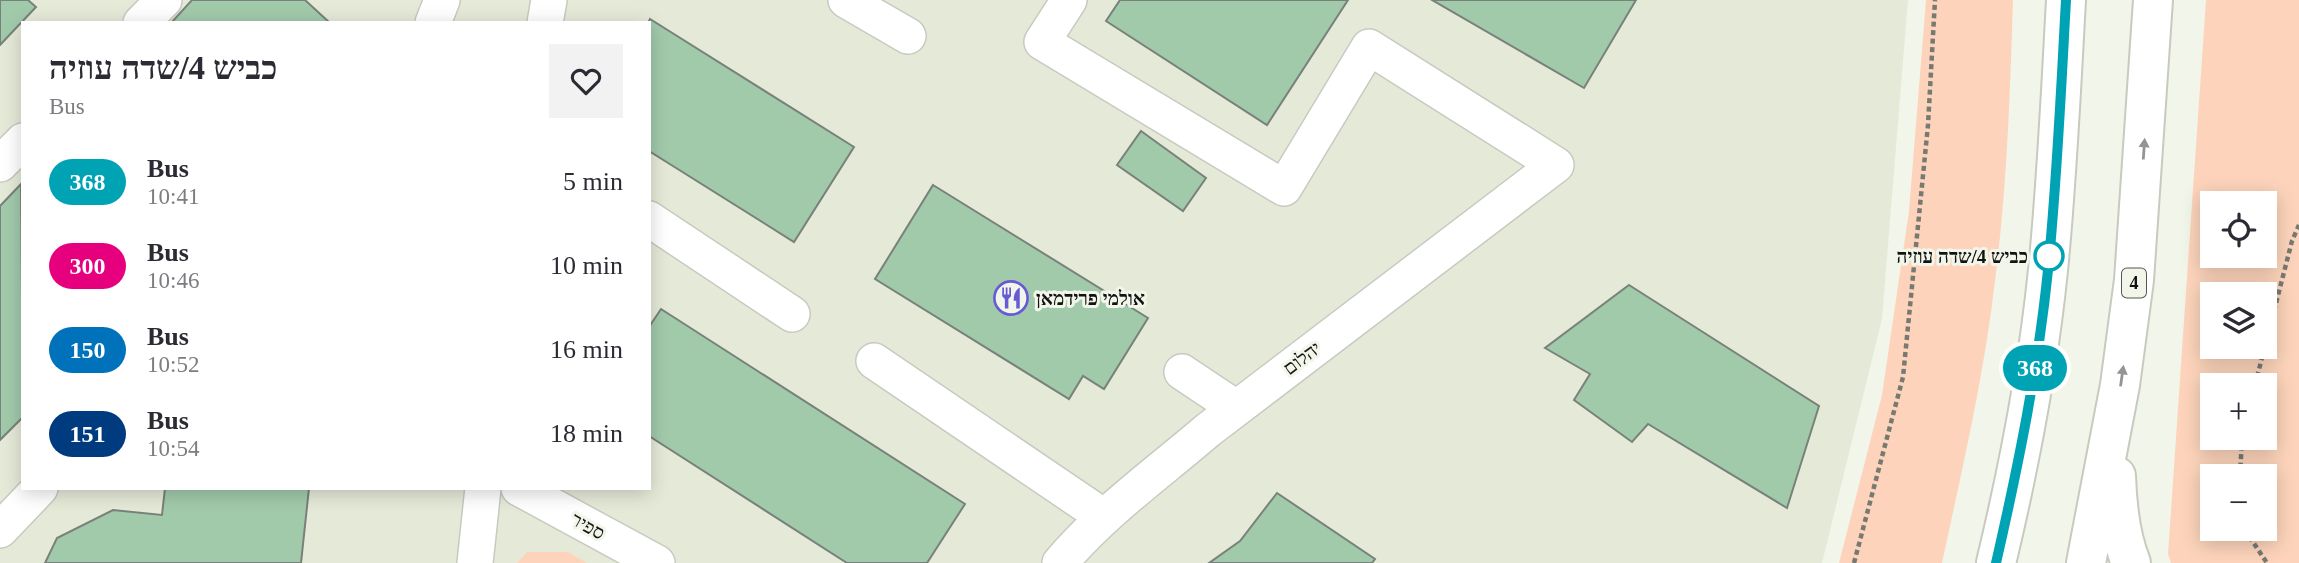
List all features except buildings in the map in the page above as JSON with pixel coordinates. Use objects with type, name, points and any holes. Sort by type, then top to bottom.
[{"type":"highway","points":[[1996,563],[2014,486],[2035,371],[2048,272],[2066,0]]},
{"type":"highway","name":"4","points":[[2086,563],[2114,422],[2134,280],[2153,0]]},
{"type":"highway","points":[[2114,422],[2117,500],[2125,548],[2131,563]]},
{"type":"street","points":[[143,21],[164,0]]},
{"type":"street","points":[[434,21],[442,0]]},
{"type":"street","points":[[545,21],[549,0]]},
{"type":"street","points":[[846,0],[908,36]]},
{"type":"street","name":"יהלום","points":[[1060,563],[1118,502],[1236,408],[1556,165],[1369,47],[1284,188],[1042,42],[1069,0]]},
{"type":"street","points":[[0,164],[21,143]]},
{"type":"street","points":[[653,230],[792,314]]},
{"type":"street","points":[[874,361],[1104,517]]},
{"type":"street","points":[[1182,372],[1236,408]]},
{"type":"street","points":[[0,530],[38,490]]},
{"type":"street","points":[[475,563],[483,490]]},
{"type":"street","name":"ספיר","points":[[523,490],[657,563]]},
{"type":"path","points":[[1854,563],[1903,377],[1928,125],[1935,0]]},
{"type":"path","points":[[2258,373],[2292,241],[2299,225]]},
{"type":"path","points":[[2251,541],[2267,563]]},
{"type":"shaded area","points":[[0,0],[1908,0],[1882,319],[1822,563],[0,563]]},
{"type":"shaded area","points":[[1926,0],[2013,0],[2005,176],[1985,352],[1942,563],[1839,563],[1882,395],[1909,211]]},
{"type":"shaded area","points":[[2206,0],[2299,0],[2299,563],[2171,563],[2168,554]]},
{"type":"shaded area","points":[[527,552],[568,552],[587,563],[517,563]]},
{"type":"bus line","name":"368","points":[[1996,563],[2014,486],[2035,371],[2048,272],[2066,0]]},
{"type":"place","name":"כביש 4/שדה עוזיה","points":[[2049,256]]},
{"type":"place","name":"אולמי פרידמאן","points":[[1011,298]]}]
